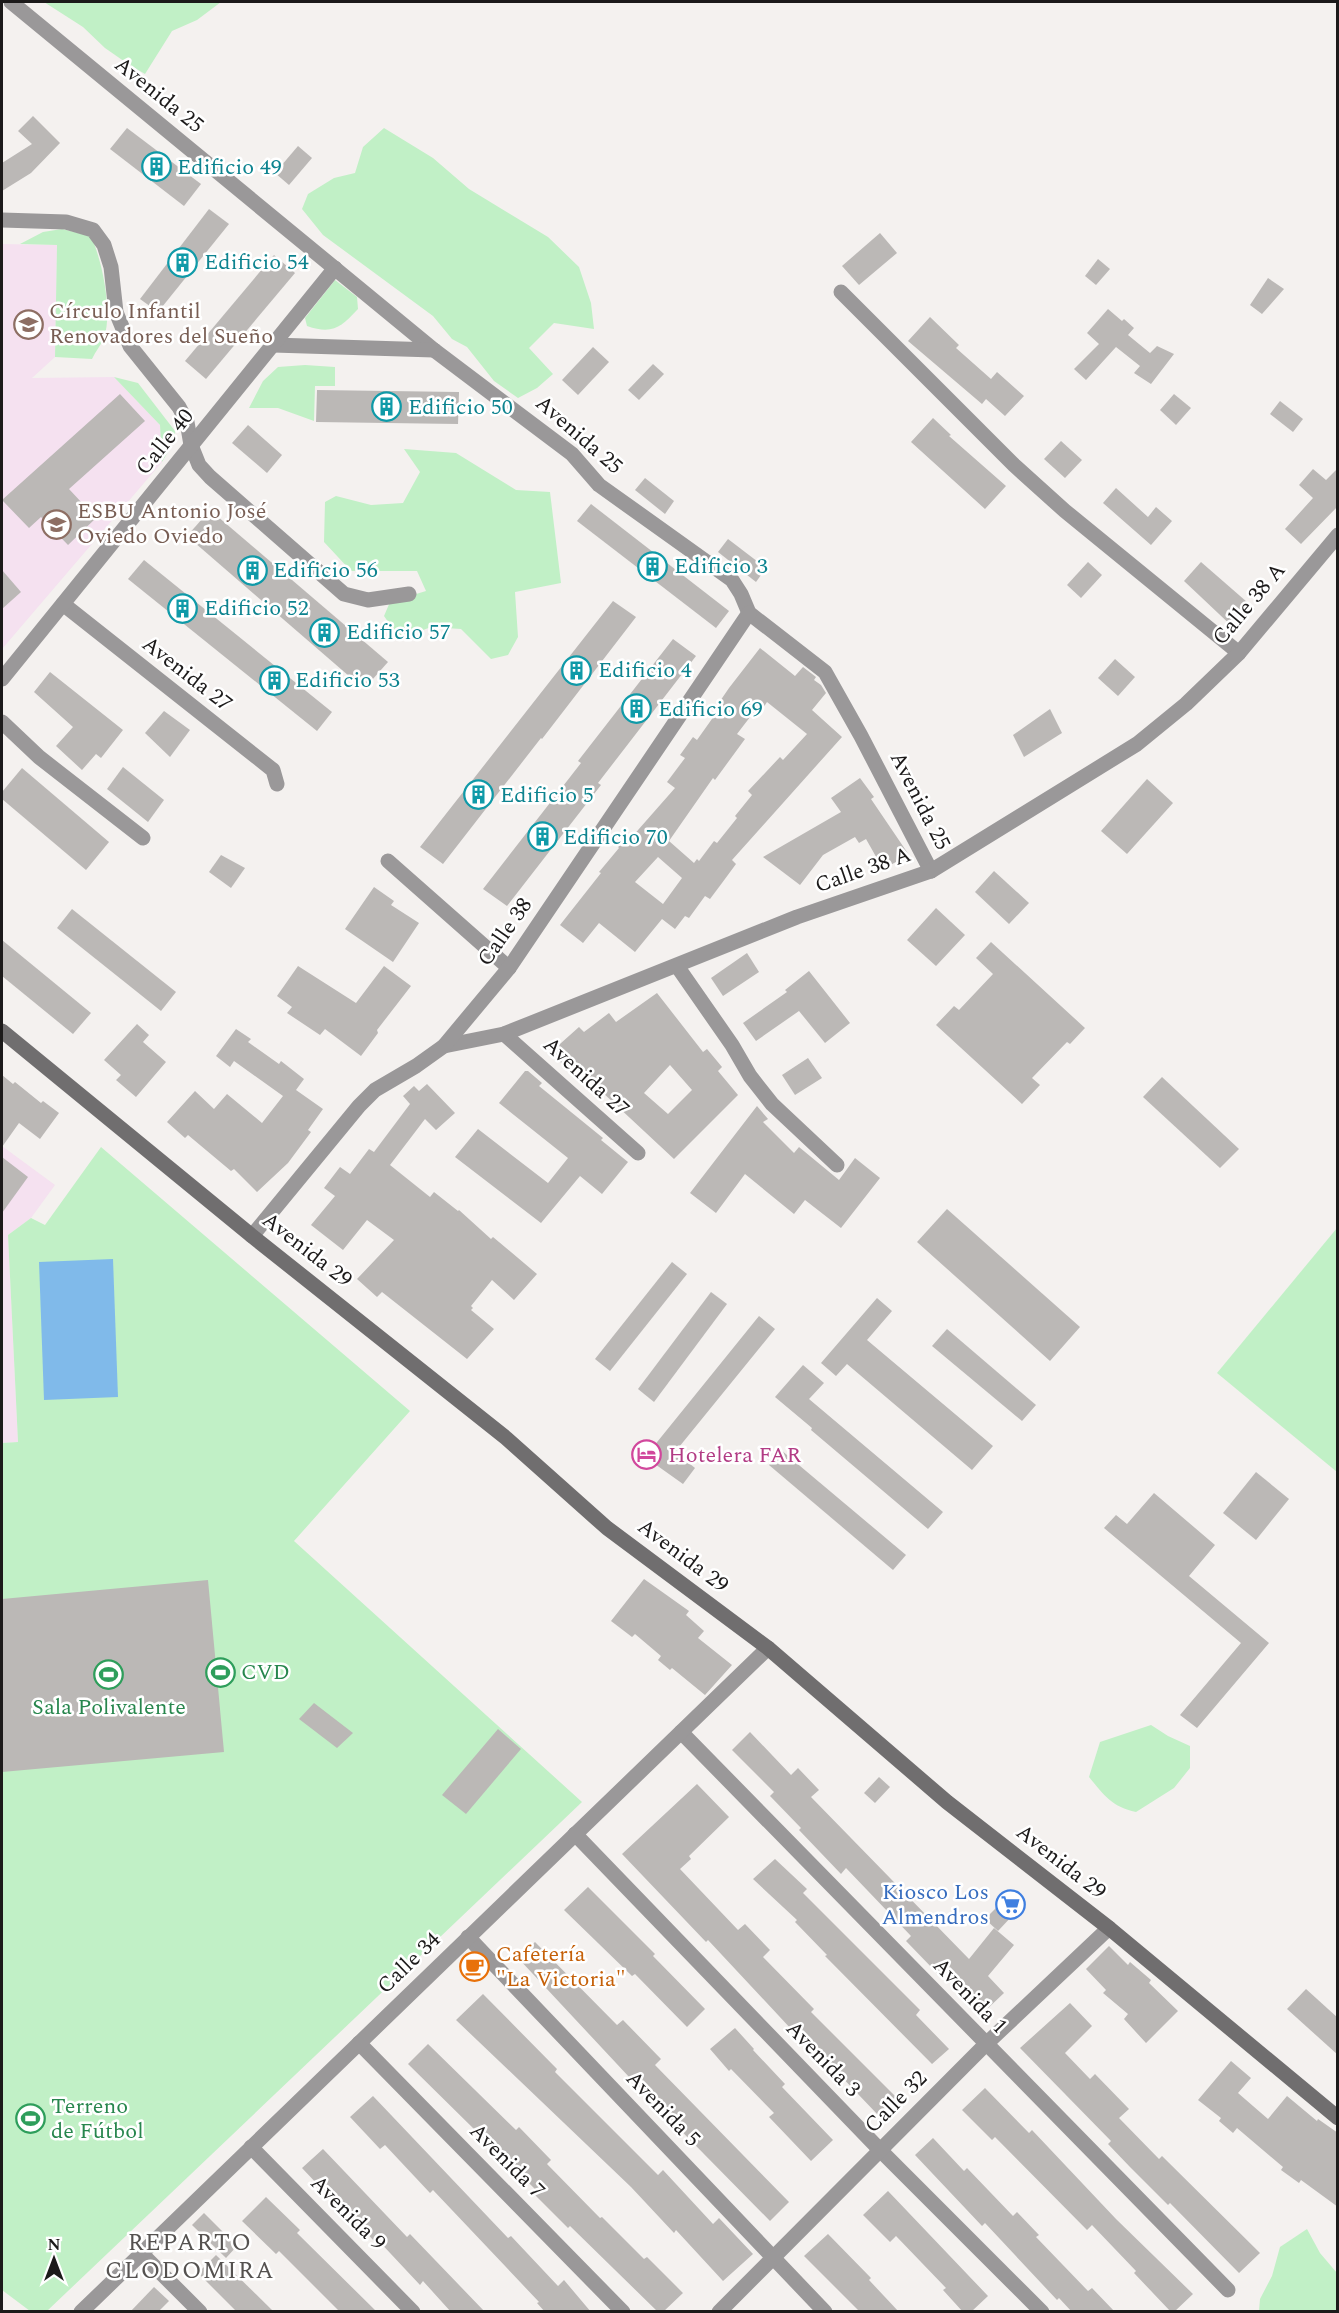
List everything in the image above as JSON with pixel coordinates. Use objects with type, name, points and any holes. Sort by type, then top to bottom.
[{"type":"main road","name":"Avenida 29","points":[[2,1031],[252,1236],[506,1438],[607,1528],[768,1648],[947,1802],[1109,1928],[1338,2118]]},
{"type":"street","name":"Avenida 25","points":[[10,2],[434,350],[572,454],[599,485],[732,580],[749,613],[825,672],[931,871]]},
{"type":"street","points":[[2,220],[66,222],[93,230],[104,245],[111,267],[116,312],[130,346],[179,407],[188,422],[191,446],[199,465],[344,594],[368,600],[409,594]]},
{"type":"street","name":"Calle 40","points":[[2,679],[335,268]]},
{"type":"street","points":[[841,292],[1014,465],[1065,511],[1239,653]]},
{"type":"street","points":[[273,345],[434,350]]},
{"type":"street","name":"Calle 38 A","points":[[444,1046],[504,1034],[797,917],[931,871],[1137,744],[1186,704],[1239,653],[1315,560],[1338,536]]},
{"type":"street","name":"Avenida 27","points":[[63,604],[273,770],[277,784]]},
{"type":"street","name":"Calle 38","points":[[252,1236],[358,1107],[375,1090],[416,1066],[444,1046],[509,968],[749,613]]},
{"type":"street","points":[[2,722],[39,757],[143,838]]},
{"type":"street","points":[[388,861],[509,968]]},
{"type":"street","points":[[676,966],[732,1046],[750,1076],[772,1104],[837,1165]]},
{"type":"street","name":"Avenida 27","points":[[504,1034],[638,1154]]},
{"type":"street","name":"Calle 34","points":[[81,2312],[768,1648]]},
{"type":"street","name":"Avenida 1","points":[[681,1732],[1228,2290]]},
{"type":"street","name":"Avenida 3","points":[[575,1834],[880,2150],[1042,2312]]},
{"type":"street","name":"Calle 32","points":[[719,2312],[986,2044],[1109,1928]]},
{"type":"street","name":"Avenida 5","points":[[468,1937],[825,2312]]},
{"type":"street","name":"Avenida 7","points":[[359,2043],[623,2312]]},
{"type":"street","name":"Avenida 9","points":[[251,2147],[413,2312]]},
{"type":"street","points":[[141,2253],[200,2312]]},
{"type":"shaded area","name":"ESBU Antonio José Oviedo Oviedo","points":[[2,244],[57,245],[55,357],[32,378],[114,377],[160,425],[162,462],[2,649]]},
{"type":"shaded area","points":[[2,1146],[55,1185],[31,1218],[8,1235],[18,1442],[2,1443]]},
{"type":"green space","points":[[44,2],[221,2],[197,20],[172,31],[145,74],[105,48],[83,27]]},
{"type":"green space","points":[[384,128],[433,158],[469,189],[548,237],[579,267],[591,303],[594,329],[554,323],[529,348],[553,374],[537,388],[518,398],[494,381],[467,347],[452,339],[433,316],[323,235],[302,209],[308,194],[334,178],[355,173],[363,147]]},
{"type":"green space","points":[[62,229],[91,236],[99,258],[105,286],[107,314],[104,338],[92,359],[55,357],[57,245],[20,244],[43,232]]},
{"type":"green space","points":[[335,280],[357,297],[358,309],[347,321],[336,328],[324,330],[307,326],[305,318]]},
{"type":"green space","points":[[305,365],[335,367],[335,386],[315,386],[314,421],[278,408],[249,408],[263,381],[278,367]]},
{"type":"green space","points":[[114,377],[138,383],[175,431],[174,442],[162,462],[160,425]]},
{"type":"green space","points":[[404,449],[456,453],[516,490],[550,492],[561,583],[515,592],[518,637],[508,655],[491,659],[461,629],[431,627],[400,639],[384,616],[390,602],[426,591],[417,571],[351,571],[324,542],[325,502],[336,496],[371,505],[403,503],[420,472]]},
{"type":"green space","name":"CVD","points":[[101,1147],[410,1411],[294,1541],[582,1802],[47,2311],[30,2311],[2,2290],[2,1443],[18,1442],[8,1235],[31,1218],[45,1225]]},
{"type":"green space","points":[[1337,1228],[1337,1472],[1217,1373]]},
{"type":"green space","points":[[1151,1725],[1190,1746],[1190,1768],[1174,1788],[1136,1812],[1121,1807],[1104,1795],[1089,1777],[1100,1742]]},
{"type":"green space","points":[[1307,2229],[1320,2253],[1337,2273],[1337,2311],[1259,2311],[1260,2299],[1272,2276],[1280,2247]]},
{"type":"water","points":[[113,1259],[118,1397],[44,1400],[39,1262]]},
{"type":"building","points":[[33,116],[60,143],[31,173],[2,191],[2,163],[32,144],[18,131]]},
{"type":"building","name":"Edificio 49","points":[[127,128],[201,184],[184,206],[110,149]]},
{"type":"building","points":[[298,146],[312,158],[289,185],[275,173]]},
{"type":"building","name":"Edificio 54","points":[[209,209],[229,224],[158,312],[140,299]]},
{"type":"building","points":[[880,233],[897,253],[859,285],[842,266]]},
{"type":"building","points":[[274,255],[295,273],[206,379],[185,361]]},
{"type":"building","points":[[1098,259],[1110,269],[1096,285],[1085,276]]},
{"type":"building","points":[[1268,278],[1284,289],[1262,314],[1250,305]]},
{"type":"building","points":[[1108,309],[1134,328],[1128,335],[1150,353],[1157,346],[1174,354],[1151,384],[1134,373],[1140,366],[1116,347],[1086,380],[1074,369],[1099,344],[1087,333]]},
{"type":"building","points":[[930,317],[959,345],[956,348],[991,379],[997,372],[1024,396],[1005,416],[986,399],[982,404],[908,341]]},
{"type":"building","points":[[593,347],[609,362],[578,395],[562,380]]},
{"type":"building","points":[[653,364],[664,374],[639,400],[628,390]]},
{"type":"building","name":"Edificio 50","points":[[317,390],[459,392],[458,424],[316,422]]},
{"type":"building","points":[[120,394],[145,421],[69,489],[96,518],[68,545],[41,517],[29,528],[2,500]]},
{"type":"building","points":[[1174,394],[1191,408],[1176,425],[1160,410]]},
{"type":"building","points":[[1280,401],[1303,419],[1293,432],[1270,414]]},
{"type":"building","points":[[933,418],[951,435],[949,436],[1006,486],[985,509],[911,442]]},
{"type":"building","points":[[248,425],[282,455],[267,473],[232,443]]},
{"type":"building","points":[[1061,441],[1082,460],[1065,478],[1044,459]]},
{"type":"building","points":[[1338,468],[1338,506],[1301,544],[1285,529],[1313,498],[1299,485],[1313,469],[1326,480]]},
{"type":"building","points":[[645,478],[674,501],[665,514],[635,490]]},
{"type":"building","points":[[1116,488],[1148,517],[1156,507],[1172,521],[1151,545],[1103,503]]},
{"type":"building","name":"Edificio 3","points":[[591,504],[729,611],[716,628],[577,521]]},
{"type":"building","points":[[210,510],[388,662],[364,689],[187,536]]},
{"type":"building","points":[[728,539],[766,568],[756,582],[718,552]]},
{"type":"building","points":[[144,560],[332,712],[317,731],[128,579]]},
{"type":"building","points":[[1088,562],[1102,575],[1081,598],[1067,585]]},
{"type":"building","points":[[1201,562],[1255,609],[1236,630],[1184,581]]},
{"type":"building","points":[[2,570],[21,592],[2,609]]},
{"type":"building","points":[[613,601],[636,617],[443,864],[420,847]]},
{"type":"building","points":[[673,639],[696,656],[598,783],[601,785],[507,906],[483,889],[581,763],[578,761]]},
{"type":"building","points":[[760,648],[795,676],[803,667],[816,677],[814,680],[826,693],[812,710],[842,737],[732,860],[736,864],[722,883],[710,899],[705,896],[689,918],[685,916],[675,929],[662,919],[635,952],[599,923],[583,943],[560,925],[601,873],[599,872],[618,847],[629,835],[631,838],[675,788],[667,782],[685,758],[680,755],[693,737],[697,740],[719,709],[716,707]],"holes":[[[767,702],[807,734],[783,760],[780,757],[748,791],[752,795],[735,816],[737,818],[717,843],[714,841],[699,861],[697,859],[694,863],[669,841],[713,778],[715,780],[745,739],[737,734],[757,708],[761,711]],[[658,857],[682,878],[663,904],[635,882]]]},
{"type":"building","points":[[1115,659],[1135,677],[1118,696],[1098,678]]},
{"type":"building","points":[[50,672],[123,730],[101,758],[96,754],[82,770],[56,746],[73,727],[34,692]]},
{"type":"building","points":[[1050,709],[1062,733],[1024,757],[1013,735]]},
{"type":"building","points":[[164,711],[190,730],[170,757],[145,733]]},
{"type":"building","points":[[123,767],[164,800],[148,822],[107,789]]},
{"type":"building","points":[[22,768],[109,842],[86,870],[2,799],[2,792]]},
{"type":"building","points":[[860,778],[874,797],[871,799],[909,855],[883,869],[866,839],[859,843],[855,837],[823,855],[800,885],[763,857],[841,812],[831,798]]},
{"type":"building","points":[[1147,779],[1173,803],[1127,854],[1101,831]]},
{"type":"building","points":[[221,855],[245,868],[231,888],[209,872]]},
{"type":"building","points":[[994,871],[1029,903],[1009,924],[975,892]]},
{"type":"building","points":[[374,887],[394,901],[391,905],[419,923],[393,962],[345,929]]},
{"type":"building","points":[[936,908],[965,935],[936,966],[907,940]]},
{"type":"building","points":[[72,909],[176,992],[161,1011],[57,928]]},
{"type":"building","points":[[2,940],[91,1013],[73,1034],[2,976]]},
{"type":"building","points":[[991,942],[1085,1028],[1070,1044],[1067,1042],[1032,1078],[1040,1085],[1022,1104],[936,1025],[954,1006],[959,1010],[993,974],[976,958]]},
{"type":"building","points":[[747,953],[759,972],[723,996],[711,978]]},
{"type":"building","points":[[298,966],[356,1003],[384,966],[411,986],[377,1030],[378,1033],[361,1056],[325,1029],[320,1035],[287,1013],[292,1007],[277,996]]},
{"type":"building","points":[[809,971],[850,1023],[825,1043],[799,1011],[756,1041],[743,1023],[787,992],[785,990]]},
{"type":"building","points":[[657,993],[703,1052],[707,1049],[722,1067],[718,1071],[738,1095],[674,1159],[572,1064],[567,1069],[551,1052],[579,1027],[584,1032],[609,1013],[616,1022]],"holes":[[[670,1065],[692,1090],[668,1114],[644,1093]]]},
{"type":"building","points":[[137,1024],[149,1035],[143,1042],[166,1062],[136,1097],[116,1080],[121,1075],[104,1060]]},
{"type":"building","points":[[236,1029],[251,1039],[248,1042],[279,1064],[281,1061],[304,1079],[296,1090],[323,1109],[308,1130],[311,1132],[288,1163],[257,1192],[234,1169],[231,1171],[188,1135],[185,1138],[167,1122],[195,1091],[214,1109],[227,1094],[262,1123],[283,1096],[234,1061],[230,1067],[216,1056]]},
{"type":"building","points":[[808,1058],[822,1078],[795,1095],[782,1075]]},
{"type":"building","points":[[525,1071],[542,1083],[539,1086],[603,1138],[601,1140],[628,1162],[602,1194],[580,1176],[541,1223],[455,1157],[478,1129],[548,1183],[568,1158],[499,1103]]},
{"type":"building","points":[[2,1075],[59,1113],[40,1139],[19,1123],[2,1147]]},
{"type":"building","points":[[1162,1077],[1239,1149],[1220,1168],[1143,1097]]},
{"type":"building","points":[[427,1084],[455,1113],[436,1130],[425,1119],[390,1165],[430,1197],[434,1192],[459,1210],[491,1239],[493,1237],[537,1274],[514,1300],[492,1280],[471,1306],[473,1308],[471,1310],[494,1329],[467,1359],[382,1292],[377,1297],[357,1279],[394,1240],[367,1220],[343,1250],[311,1225],[335,1196],[324,1188],[340,1167],[350,1174],[369,1149],[374,1152],[410,1104],[403,1096],[414,1086],[419,1091]]},
{"type":"building","points":[[757,1106],[768,1119],[763,1122],[794,1153],[799,1147],[839,1180],[855,1158],[880,1178],[841,1228],[805,1200],[794,1214],[745,1174],[716,1213],[690,1193]]},
{"type":"building","points":[[2,1157],[28,1177],[2,1213]]},
{"type":"building","points":[[947,1209],[1080,1327],[1050,1361],[917,1242]]},
{"type":"building","points":[[672,1262],[687,1274],[610,1371],[595,1359]]},
{"type":"building","points":[[711,1292],[727,1304],[654,1402],[638,1389]]},
{"type":"building","points":[[877,1298],[892,1311],[867,1340],[993,1446],[972,1470],[847,1364],[836,1376],[821,1363]]},
{"type":"building","points":[[759,1316],[775,1329],[675,1452],[695,1468],[683,1484],[645,1457]]},
{"type":"building","points":[[947,1329],[1036,1405],[1022,1421],[932,1346]]},
{"type":"building","points":[[803,1365],[824,1383],[809,1399],[943,1512],[928,1529],[775,1397]]},
{"type":"building","points":[[781,1450],[906,1555],[893,1570],[769,1465]]},
{"type":"building","points":[[1256,1472],[1289,1499],[1256,1540],[1223,1513]]},
{"type":"building","points":[[1154,1493],[1215,1545],[1189,1576],[1269,1643],[1197,1728],[1180,1715],[1241,1643],[1104,1528],[1116,1515],[1127,1524]]},
{"type":"building","points":[[644,1579],[689,1611],[686,1615],[704,1631],[698,1638],[732,1665],[705,1695],[672,1668],[670,1670],[658,1660],[661,1656],[635,1634],[632,1637],[611,1621]]},
{"type":"building","name":"Sala Polivalente","points":[[208,1580],[224,1752],[2,1772],[2,1599]]},
{"type":"building","points":[[314,1703],[353,1733],[337,1748],[299,1719]]},
{"type":"building","points":[[498,1729],[521,1749],[466,1814],[442,1795]]},
{"type":"building","points":[[750,1732],[791,1775],[798,1768],[819,1790],[811,1797],[969,1959],[994,1928],[1014,1945],[988,1976],[1004,1993],[984,2012],[942,1968],[937,1973],[906,1941],[911,1936],[846,1868],[841,1874],[770,1796],[774,1792],[732,1750]]},
{"type":"building","points":[[879,1777],[890,1787],[875,1803],[864,1793]]},
{"type":"building","points":[[697,1784],[729,1817],[689,1856],[691,1859],[680,1869],[738,1930],[745,1924],[770,1950],[763,1957],[814,2009],[811,2012],[896,2097],[878,2115],[795,2028],[792,2030],[708,1940],[706,1942],[622,1854]]},
{"type":"building","points":[[775,1859],[807,1889],[803,1893],[920,2010],[916,2015],[949,2049],[932,2064],[825,1956],[827,1955],[795,1922],[797,1920],[753,1879]]},
{"type":"building","points":[[588,1887],[655,1954],[653,1956],[705,2009],[687,2027],[635,1974],[632,1976],[564,1910]]},
{"type":"building","points":[[1001,1903],[1013,1915],[998,1931],[985,1919]]},
{"type":"building","points":[[535,1942],[617,2025],[623,2020],[661,2059],[655,2065],[789,2202],[770,2221],[644,2093],[518,1958]]},
{"type":"building","points":[[1109,1946],[1128,1965],[1130,1962],[1151,1980],[1149,1983],[1178,2011],[1146,2043],[1124,2019],[1128,2014],[1103,1993],[1106,1990],[1086,1969]]},
{"type":"building","points":[[1306,1989],[1338,2018],[1338,2055],[1287,2009]]},
{"type":"building","points":[[483,1994],[557,2069],[555,2072],[658,2175],[663,2170],[713,2224],[719,2218],[753,2254],[723,2281],[676,2230],[674,2233],[631,2187],[456,2020]]},
{"type":"building","points":[[1070,2003],[1092,2026],[1065,2053],[1090,2079],[1095,2074],[1129,2109],[1119,2118],[1159,2159],[1162,2156],[1260,2253],[1239,2273],[1170,2203],[1168,2205],[1130,2167],[1108,2144],[1111,2141],[1020,2048]]},
{"type":"building","points":[[735,2028],[785,2084],[782,2087],[833,2140],[811,2161],[769,2117],[774,2113],[731,2069],[729,2071],[710,2049]]},
{"type":"building","points":[[428,2044],[516,2130],[519,2127],[551,2160],[547,2164],[600,2218],[602,2217],[644,2259],[647,2257],[683,2293],[663,2312],[658,2312],[570,2226],[568,2228],[534,2194],[537,2191],[408,2064]]},
{"type":"building","points":[[1231,2061],[1251,2078],[1238,2093],[1268,2119],[1287,2096],[1317,2121],[1318,2119],[1338,2133],[1338,2207],[1301,2180],[1299,2183],[1281,2170],[1283,2167],[1237,2128],[1233,2133],[1219,2121],[1221,2118],[1198,2100]]},
{"type":"building","points":[[985,2088],[1029,2133],[1032,2130],[1116,2219],[1193,2294],[1174,2312],[1171,2312],[1134,2273],[1136,2271],[1092,2225],[1087,2230],[995,2137],[992,2140],[962,2110]]},
{"type":"building","points":[[373,2096],[508,2238],[511,2236],[558,2286],[564,2280],[591,2312],[545,2312],[537,2303],[539,2302],[433,2190],[430,2193],[385,2145],[380,2149],[350,2117]]},
{"type":"building","points":[[933,2138],[964,2171],[967,2168],[1013,2216],[1017,2212],[1039,2235],[1036,2237],[1088,2291],[1092,2288],[1115,2312],[1072,2312],[1059,2298],[1057,2300],[985,2223],[982,2226],[915,2155]]},
{"type":"building","points":[[323,2149],[407,2237],[410,2234],[485,2312],[451,2312],[423,2281],[420,2285],[376,2238],[374,2241],[337,2201],[335,2203],[302,2168]]},
{"type":"building","points":[[888,2191],[988,2296],[971,2312],[963,2312],[943,2290],[946,2288],[896,2236],[890,2242],[863,2215]]},
{"type":"building","points":[[266,2197],[300,2230],[297,2233],[377,2312],[340,2312],[279,2251],[276,2254],[242,2221]]},
{"type":"building","points":[[204,2213],[237,2246],[226,2258],[192,2225]]},
{"type":"building","points":[[828,2234],[871,2278],[869,2280],[899,2312],[860,2312],[804,2256]]},
{"type":"building","points":[[216,2255],[274,2312],[237,2312],[198,2273]]},
{"type":"building","points":[[154,2287],[169,2301],[158,2312],[130,2312]]},
{"type":"place","name":"Edificio 49","points":[[156,167]]},
{"type":"place","name":"Edificio 54","points":[[183,262]]},
{"type":"place","name":"Círculo Infantil Renovadores del Sueño","points":[[28,324]]},
{"type":"place","name":"Edificio 50","points":[[387,407]]},
{"type":"place","name":"ESBU Antonio José Oviedo Oviedo","points":[[56,524]]},
{"type":"place","name":"Edificio 3","points":[[653,566]]},
{"type":"place","name":"Edificio 56","points":[[252,570]]},
{"type":"place","name":"Edificio 52","points":[[183,608]]},
{"type":"place","name":"Edificio 57","points":[[325,632]]},
{"type":"place","name":"Edificio 4","points":[[577,670]]},
{"type":"place","name":"Edificio 53","points":[[274,680]]},
{"type":"place","name":"Edificio 69","points":[[637,709]]},
{"type":"place","name":"Edificio 5","points":[[479,795]]},
{"type":"place","name":"Edificio 70","points":[[542,837]]},
{"type":"place","name":"Hotelera FAR","points":[[647,1455]]},
{"type":"place","name":"CVD","points":[[220,1672]]},
{"type":"place","name":"Sala Polivalente","points":[[109,1675]]},
{"type":"place","name":"Kiosco Los Almendros","points":[[1010,1905]]},
{"type":"place","name":"Cafetería \"La Victoria\"","points":[[475,1967]]},
{"type":"place","name":"Terreno de Fútbol","points":[[30,2119]]},
{"type":"district","name":"REPARTO CLODOMIRA","points":[[190,2257]]}]
